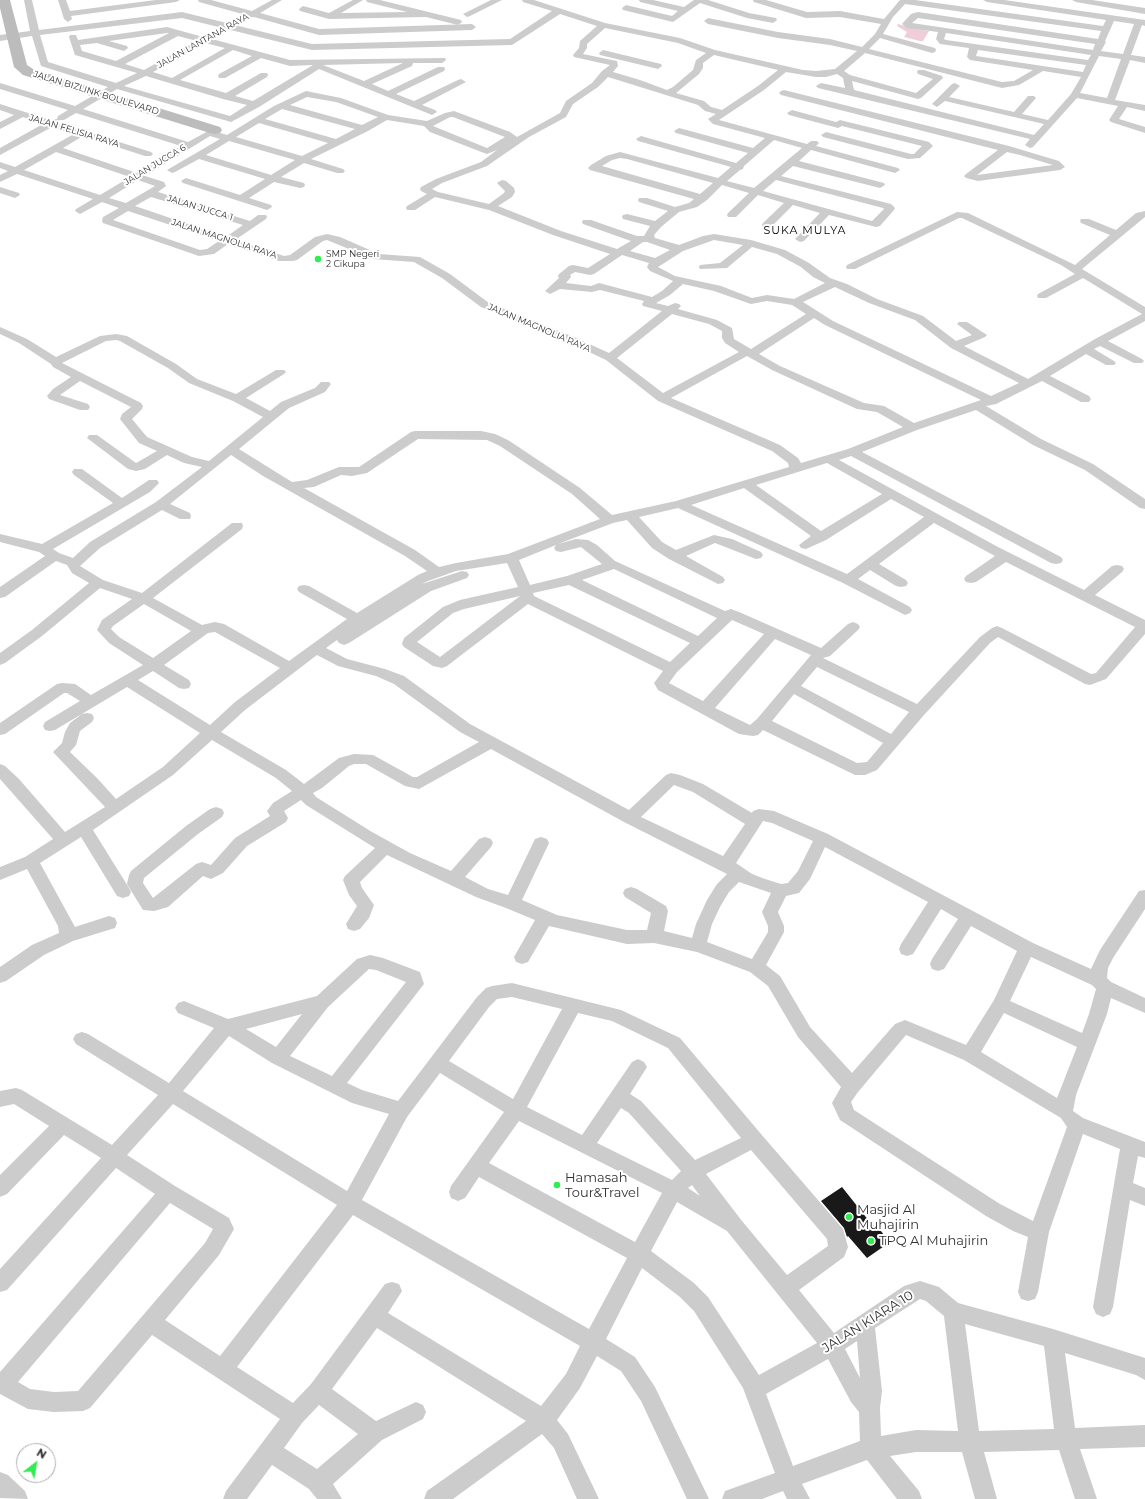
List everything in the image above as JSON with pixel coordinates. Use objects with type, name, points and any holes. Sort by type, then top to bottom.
[{"type":"street","name":"JALAN BIZLINK BOULEVARD","points":[[4,0],[6,37],[21,67],[28,72],[98,98]]},
{"type":"street","points":[[28,0],[35,33],[44,64],[231,119]]},
{"type":"street","points":[[65,1],[67,17],[124,3],[176,0]]},
{"type":"street","points":[[202,0],[319,32],[472,27]]},
{"type":"street","points":[[225,6],[236,0]]},
{"type":"street","name":"JALAN LANTANA RAYA","points":[[0,152],[278,0]]},
{"type":"street","points":[[329,16],[359,0]]},
{"type":"street","points":[[370,0],[472,27]]},
{"type":"street","points":[[467,14],[498,0]]},
{"type":"street","points":[[526,0],[603,25],[680,42],[712,52],[802,74],[826,74],[838,71],[864,50],[878,35],[904,0],[1106,29]]},
{"type":"street","points":[[643,0],[684,10]]},
{"type":"street","points":[[626,8],[675,18],[699,0],[747,15],[773,20]]},
{"type":"street","points":[[757,0],[813,16],[840,14],[887,22]]},
{"type":"street","points":[[764,0],[813,16]]},
{"type":"street","points":[[987,0],[1019,5],[1035,4],[1051,10],[1142,22],[1126,58],[1110,102]]},
{"type":"street","points":[[1051,10],[1058,0]]},
{"type":"street","points":[[1076,0],[1145,11]]},
{"type":"street","points":[[1135,9],[1145,1]]},
{"type":"street","points":[[124,3],[133,35]]},
{"type":"street","points":[[282,21],[314,3]]},
{"type":"street","points":[[1089,15],[1096,3]]},
{"type":"street","points":[[1000,38],[1019,5]]},
{"type":"street","points":[[343,9],[369,15]]},
{"type":"street","points":[[6,37],[130,20],[182,15],[307,46],[475,43],[515,41],[558,11]]},
{"type":"street","points":[[298,12],[329,16],[427,14]]},
{"type":"street","points":[[369,15],[369,62]]},
{"type":"street","points":[[1102,42],[916,15],[906,24],[907,26],[1000,38],[1145,60]]},
{"type":"street","points":[[1023,153],[1075,95],[1097,53],[1111,18]]},
{"type":"street","points":[[708,21],[778,35],[830,42],[952,71],[994,84],[1006,85],[1016,83],[1041,69]]},
{"type":"street","points":[[603,25],[583,43],[583,48],[577,55],[614,63],[614,66],[605,73],[595,85],[569,103],[563,115],[526,135],[484,164],[439,181],[425,190],[434,194],[491,207],[557,233],[620,253],[656,262]]},
{"type":"street","points":[[472,27],[475,43]]},
{"type":"street","points":[[256,105],[78,53],[74,40],[95,40],[167,30],[290,63],[319,64],[416,61],[441,65],[389,94]]},
{"type":"street","points":[[943,31],[940,39],[943,45],[974,47],[1091,63]]},
{"type":"street","points":[[116,65],[177,32]]},
{"type":"street","points":[[113,45],[133,35]]},
{"type":"street","points":[[878,35],[920,48],[932,50]]},
{"type":"street","points":[[95,40],[124,48]]},
{"type":"street","points":[[952,71],[967,62],[974,47]]},
{"type":"street","points":[[172,81],[233,48]]},
{"type":"street","points":[[583,48],[658,66]]},
{"type":"street","points":[[905,60],[920,48]]},
{"type":"street","points":[[668,93],[676,89],[696,72],[699,68],[700,62],[712,52]]},
{"type":"street","points":[[222,76],[260,55]]},
{"type":"street","points":[[363,85],[416,61]]},
{"type":"street","points":[[838,71],[848,77],[918,96],[939,78],[910,68],[916,62]]},
{"type":"street","points":[[967,62],[1086,75]]},
{"type":"street","points":[[628,79],[648,63]]},
{"type":"street","points":[[319,64],[363,85],[432,112]]},
{"type":"street","name":"JALAN JUCCA 6","points":[[80,211],[256,105],[319,64]]},
{"type":"street","points":[[226,97],[248,84],[267,76],[237,68]]},
{"type":"street","points":[[784,69],[761,88],[750,94],[724,114],[713,119],[716,122],[895,170]]},
{"type":"street","name":"JALAN BIZLINK BOULEVARD","points":[[9,71],[26,80],[98,98],[210,132]]},
{"type":"street","points":[[212,73],[248,84]]},
{"type":"street","points":[[605,73],[701,102],[708,109],[724,114]]},
{"type":"street","points":[[848,77],[850,92]]},
{"type":"street","points":[[414,105],[461,82]]},
{"type":"street","points":[[0,86],[189,145]]},
{"type":"street","points":[[821,86],[1036,138]]},
{"type":"street","points":[[929,112],[955,86]]},
{"type":"street","points":[[320,91],[338,100],[386,118],[428,124],[448,115],[454,114],[512,137],[495,148],[487,151],[433,130],[428,124]]},
{"type":"street","points":[[784,93],[1006,148],[1056,163],[1060,167],[978,178],[969,176],[1006,148]]},
{"type":"street","points":[[172,170],[282,106],[306,94],[338,100]]},
{"type":"street","points":[[1075,95],[1145,108]]},
{"type":"street","points":[[925,97],[976,106],[1050,123]]},
{"type":"street","points":[[976,106],[984,97]]},
{"type":"street","points":[[732,216],[757,191],[808,146],[826,134],[871,98]]},
{"type":"street","points":[[1016,115],[1031,98]]},
{"type":"street","points":[[1124,104],[1114,120],[1145,130]]},
{"type":"street","points":[[282,106],[365,129]]},
{"type":"street","name":"JALAN FELISIA RAYA","points":[[0,108],[148,154]]},
{"type":"street","points":[[792,113],[926,144],[928,146],[917,156],[911,156],[826,134]]},
{"type":"street","points":[[0,126],[22,114]]},
{"type":"street","points":[[240,199],[303,159],[386,118]]},
{"type":"street","points":[[258,120],[337,142]]},
{"type":"street","points":[[210,132],[340,171]]},
{"type":"street","points":[[668,147],[682,132],[756,152]]},
{"type":"street","points":[[0,179],[82,133]]},
{"type":"street","points":[[651,300],[600,286],[592,289],[554,288],[566,277],[563,276],[573,268],[590,272],[645,239],[657,225],[675,210],[690,207],[703,198],[740,167],[772,137]]},
{"type":"street","points":[[641,139],[740,167]]},
{"type":"street","points":[[104,168],[136,150]]},
{"type":"street","points":[[51,151],[160,184],[161,186],[127,207]]},
{"type":"street","points":[[198,156],[271,179],[300,185]]},
{"type":"street","points":[[703,198],[594,167],[610,158],[624,156],[874,224],[890,208],[774,177]]},
{"type":"street","points":[[791,162],[880,185]]},
{"type":"street","name":"JALAN MAGNOLIA RAYA","points":[[0,165],[283,259],[290,259],[320,239],[327,237],[336,239],[377,257],[416,259],[446,276],[485,305],[570,339],[610,358],[662,398],[776,448],[794,461],[796,468]]},
{"type":"street","points":[[186,181],[267,208]]},
{"type":"street","points":[[491,207],[510,192],[502,183]]},
{"type":"street","points":[[0,190],[15,195]]},
{"type":"street","name":"JALAN JUCCA 1","points":[[150,193],[250,224]]},
{"type":"street","points":[[411,208],[434,194]]},
{"type":"street","points":[[643,200],[675,210]]},
{"type":"street","points":[[767,225],[792,201]]},
{"type":"street","name":"JALAN JUCCA 1","points":[[127,207],[107,221],[199,253],[210,252],[262,217]]},
{"type":"street","points":[[800,238],[827,211]]},
{"type":"street","points":[[939,211],[957,216]]},
{"type":"street","points":[[1042,296],[1079,272],[1117,234],[1140,215],[1145,214]]},
{"type":"street","points":[[851,267],[957,216],[964,215],[1079,272],[1145,312]]},
{"type":"street","points":[[627,216],[657,225]]},
{"type":"street","points":[[1085,221],[1117,234]]},
{"type":"street","points":[[587,222],[679,249]]},
{"type":"street","points":[[992,401],[829,323],[795,302],[767,298],[751,301],[717,288],[667,276],[652,267],[656,262],[679,249],[711,238],[751,243],[781,252],[805,265],[817,275],[835,284],[843,286],[873,301],[919,318],[955,346],[1028,383]]},
{"type":"street","points":[[704,266],[723,266],[751,243]]},
{"type":"street","points":[[681,280],[666,293],[651,300],[647,304],[673,308],[708,320],[727,329],[729,342],[776,368],[861,406],[880,409],[913,426]]},
{"type":"street","points":[[795,302],[835,284]]},
{"type":"street","points":[[610,358],[653,326],[673,308]]},
{"type":"street","points":[[662,398],[749,353],[813,314]]},
{"type":"street","points":[[0,874],[31,861],[115,808],[168,771],[240,706],[316,648],[357,619],[409,586],[437,572],[456,567],[512,560],[609,520],[679,504],[852,452],[913,426],[992,401],[1042,376],[1085,349],[1145,317]]},
{"type":"street","points":[[955,346],[980,335],[963,324]]},
{"type":"street","points":[[0,330],[23,341],[55,362],[57,365],[137,406],[126,419],[143,440],[188,460],[210,465]]},
{"type":"street","points":[[55,362],[104,338],[123,338],[172,366],[193,381],[237,398],[271,416]]},
{"type":"street","points":[[1099,341],[1138,361]]},
{"type":"street","points":[[1085,349],[1110,362]]},
{"type":"street","points":[[237,398],[280,372]]},
{"type":"street","points":[[79,376],[55,392],[53,396],[84,407]]},
{"type":"street","points":[[1042,376],[1085,399]]},
{"type":"street","points":[[74,563],[95,545],[161,505],[285,405],[321,390],[321,387],[325,384]]},
{"type":"street","points":[[977,406],[1037,442],[1089,467],[1145,505]]},
{"type":"street","points":[[291,486],[310,484],[339,471],[352,472],[362,470],[414,435],[481,435],[491,437],[511,447],[576,491],[609,520]]},
{"type":"street","points":[[93,438],[132,466],[141,466],[166,451]]},
{"type":"street","points":[[231,449],[291,486],[410,553],[437,572]]},
{"type":"street","points":[[852,452],[1056,560]]},
{"type":"street","points":[[762,723],[855,769],[865,769],[872,766],[919,711],[985,640],[997,631],[1090,680],[1101,676],[1145,626],[1085,597],[932,518],[828,459]]},
{"type":"street","points":[[78,472],[122,504]]},
{"type":"street","points":[[745,483],[821,537]]},
{"type":"street","points":[[0,594],[49,552],[153,484]]},
{"type":"street","points":[[806,545],[891,494]]},
{"type":"street","points":[[679,504],[848,580],[905,610]]},
{"type":"street","points":[[161,505],[185,516]]},
{"type":"street","points":[[631,516],[657,545],[718,580]]},
{"type":"street","points":[[848,580],[932,518]]},
{"type":"street","points":[[184,684],[114,640],[104,630],[108,624],[158,588],[237,526]]},
{"type":"street","points":[[971,579],[999,553],[1013,536]]},
{"type":"street","points":[[0,538],[49,552],[74,563]]},
{"type":"street","points":[[674,556],[714,539],[727,542],[756,555]]},
{"type":"street","points":[[334,647],[426,588],[448,579],[512,560],[576,543],[583,543],[612,565]]},
{"type":"street","points":[[512,560],[527,594],[672,669]]},
{"type":"street","points":[[74,563],[74,567],[77,570],[98,583],[143,598],[192,627],[203,630]]},
{"type":"street","points":[[871,564],[901,583]]},
{"type":"street","points":[[527,594],[442,663],[438,663],[408,642],[448,610],[454,607],[527,594],[612,565],[619,566],[726,617]]},
{"type":"street","points":[[1085,597],[1117,569]]},
{"type":"street","points":[[570,580],[699,642]]},
{"type":"street","points":[[0,660],[37,633],[98,583]]},
{"type":"street","points":[[304,589],[357,619]]},
{"type":"street","points":[[853,627],[825,653],[817,657],[762,723],[753,730],[744,730],[661,684],[661,681],[699,642],[726,617],[732,614],[773,632],[817,657],[919,711]]},
{"type":"street","points":[[50,726],[90,701],[154,665],[203,630],[219,627],[290,668]]},
{"type":"street","points":[[705,709],[773,632]]},
{"type":"street","points":[[316,648],[343,663],[380,672],[399,680],[465,728],[630,818],[761,884],[781,890],[793,888],[804,875],[822,838]]},
{"type":"street","points":[[128,681],[211,733],[281,774],[303,792],[311,801],[366,836],[404,857],[454,878],[482,893],[512,903],[554,921],[627,937],[654,936],[698,946],[756,967],[774,981],[804,1032],[852,1086]]},
{"type":"street","points":[[792,687],[894,742]]},
{"type":"street","points":[[0,730],[62,688],[70,688],[90,701]]},
{"type":"street","points":[[87,718],[75,727],[69,745],[61,752],[92,782],[115,808]]},
{"type":"street","points":[[216,813],[192,830],[137,875],[135,884],[149,905],[162,902],[202,868],[211,873],[217,869],[241,842],[280,818],[275,811],[278,807],[326,778],[344,762],[354,759],[368,759],[410,782],[419,783],[491,742]]},
{"type":"street","points":[[0,770],[14,783],[63,840]]},
{"type":"street","points":[[630,818],[670,779],[675,778],[698,788],[754,822]]},
{"type":"street","points":[[698,946],[704,924],[723,888],[754,822],[759,815],[765,815],[822,838],[1027,948],[1102,983],[1145,1006]]},
{"type":"street","points":[[84,828],[123,892]]},
{"type":"street","points":[[454,878],[484,843]]},
{"type":"street","points":[[512,903],[541,843]]},
{"type":"street","points":[[354,924],[363,913],[366,905],[352,885],[351,880],[386,847]]},
{"type":"street","points":[[31,861],[66,926],[68,936]]},
{"type":"street","points":[[756,967],[776,932],[776,926],[770,912],[781,890]]},
{"type":"street","points":[[631,893],[657,908],[660,912],[654,936]]},
{"type":"street","points":[[1064,1111],[1067,1095],[1098,1014],[1102,983],[1100,968],[1106,955],[1145,896]]},
{"type":"street","points":[[907,949],[938,900]]},
{"type":"street","points":[[938,964],[969,916]]},
{"type":"street","points":[[522,957],[546,917]]},
{"type":"street","points":[[0,976],[38,950],[68,936],[109,923]]},
{"type":"street","points":[[970,1055],[1000,1004],[1027,948]]},
{"type":"street","points":[[278,1058],[322,1002],[358,968],[370,962],[388,966],[414,977],[415,984],[335,1085]]},
{"type":"street","points":[[223,1369],[350,1203],[401,1111],[483,1002],[492,993],[512,990],[615,1015],[674,1043],[754,1140],[838,1238],[837,1251],[785,1288]]},
{"type":"street","points":[[0,1283],[170,1094],[227,1026],[322,1002]]},
{"type":"street","points":[[1000,1004],[1086,1043]]},
{"type":"street","points":[[458,1192],[516,1110],[573,1005]]},
{"type":"street","points":[[184,1008],[227,1026],[278,1058],[358,1097],[387,1105],[401,1111]]},
{"type":"street","points":[[1039,1232],[1020,1225],[993,1210],[846,1114],[845,1108],[841,1103],[852,1086],[901,1029],[905,1027],[970,1055],[1064,1111],[1077,1124],[1138,1148],[1123,1188],[1103,1307]]},
{"type":"street","points":[[82,1039],[350,1203],[623,1360],[628,1364],[648,1394],[698,1499]]},
{"type":"street","points":[[438,1063],[516,1110],[674,1190],[735,1227]]},
{"type":"street","points":[[585,1146],[638,1067]]},
{"type":"street","points":[[0,1099],[16,1096],[114,1156],[168,1192],[222,1224],[224,1229],[212,1249],[83,1401],[54,1402],[28,1399],[1,1384],[168,1192]]},
{"type":"street","points":[[618,1096],[635,1107],[693,1171],[735,1227],[832,1346],[858,1395],[864,1404],[868,1406]]},
{"type":"street","points":[[0,1188],[63,1124]]},
{"type":"street","points":[[1028,1292],[1039,1232],[1077,1124]]},
{"type":"street","points":[[435,1499],[544,1420],[573,1381],[594,1344],[639,1254],[674,1190],[693,1171],[754,1140]]},
{"type":"street","points":[[476,1166],[639,1254],[687,1290],[701,1304],[754,1389],[788,1480],[799,1499]]},
{"type":"street","points":[[1123,1188],[1145,1197]]},
{"type":"street","name":"JALAN KIARA 10","points":[[754,1389],[832,1346],[910,1293],[920,1290],[932,1294],[953,1311],[1052,1339],[1142,1367],[1145,1370]]},
{"type":"street","points":[[234,1499],[295,1416],[318,1391],[392,1291]]},
{"type":"street","points":[[953,1311],[970,1442],[986,1499]]},
{"type":"street","points":[[374,1315],[544,1420],[561,1442],[587,1499]]},
{"type":"street","points":[[150,1322],[295,1416]]},
{"type":"street","points":[[865,1325],[872,1391],[871,1403],[868,1406],[871,1448],[911,1499]]},
{"type":"street","points":[[1052,1339],[1066,1438],[1086,1499]]},
{"type":"street","points":[[318,1391],[375,1433]]},
{"type":"street","points":[[317,1481],[326,1476],[375,1433],[416,1412]]},
{"type":"street","points":[[733,1499],[788,1480],[871,1448],[916,1441],[970,1442],[1145,1436]]},
{"type":"street","points":[[269,1451],[309,1478],[317,1481],[331,1499]]},
{"type":"street","points":[[0,1483],[17,1499]]},
{"type":"shaded area","points":[[898,24],[929,31],[923,41],[920,41],[904,37],[907,32],[897,26]]},
{"type":"building","points":[[842,1187],[873,1226],[875,1224],[890,1242],[867,1258],[848,1236],[847,1237],[844,1228],[821,1201]]},
{"type":"place","name":"SMP Negeri 2 Cikupa","points":[[318,259]]},
{"type":"place","name":"Hamasah Tour&Travel","points":[[557,1185]]},
{"type":"place","name":"Masjid Al Muhajirin","points":[[849,1217]]},
{"type":"place","name":"TPQ Al Muhajirin","points":[[871,1241]]},
{"type":"district","name":"SUKA MULYA","points":[[805,231]]}]
